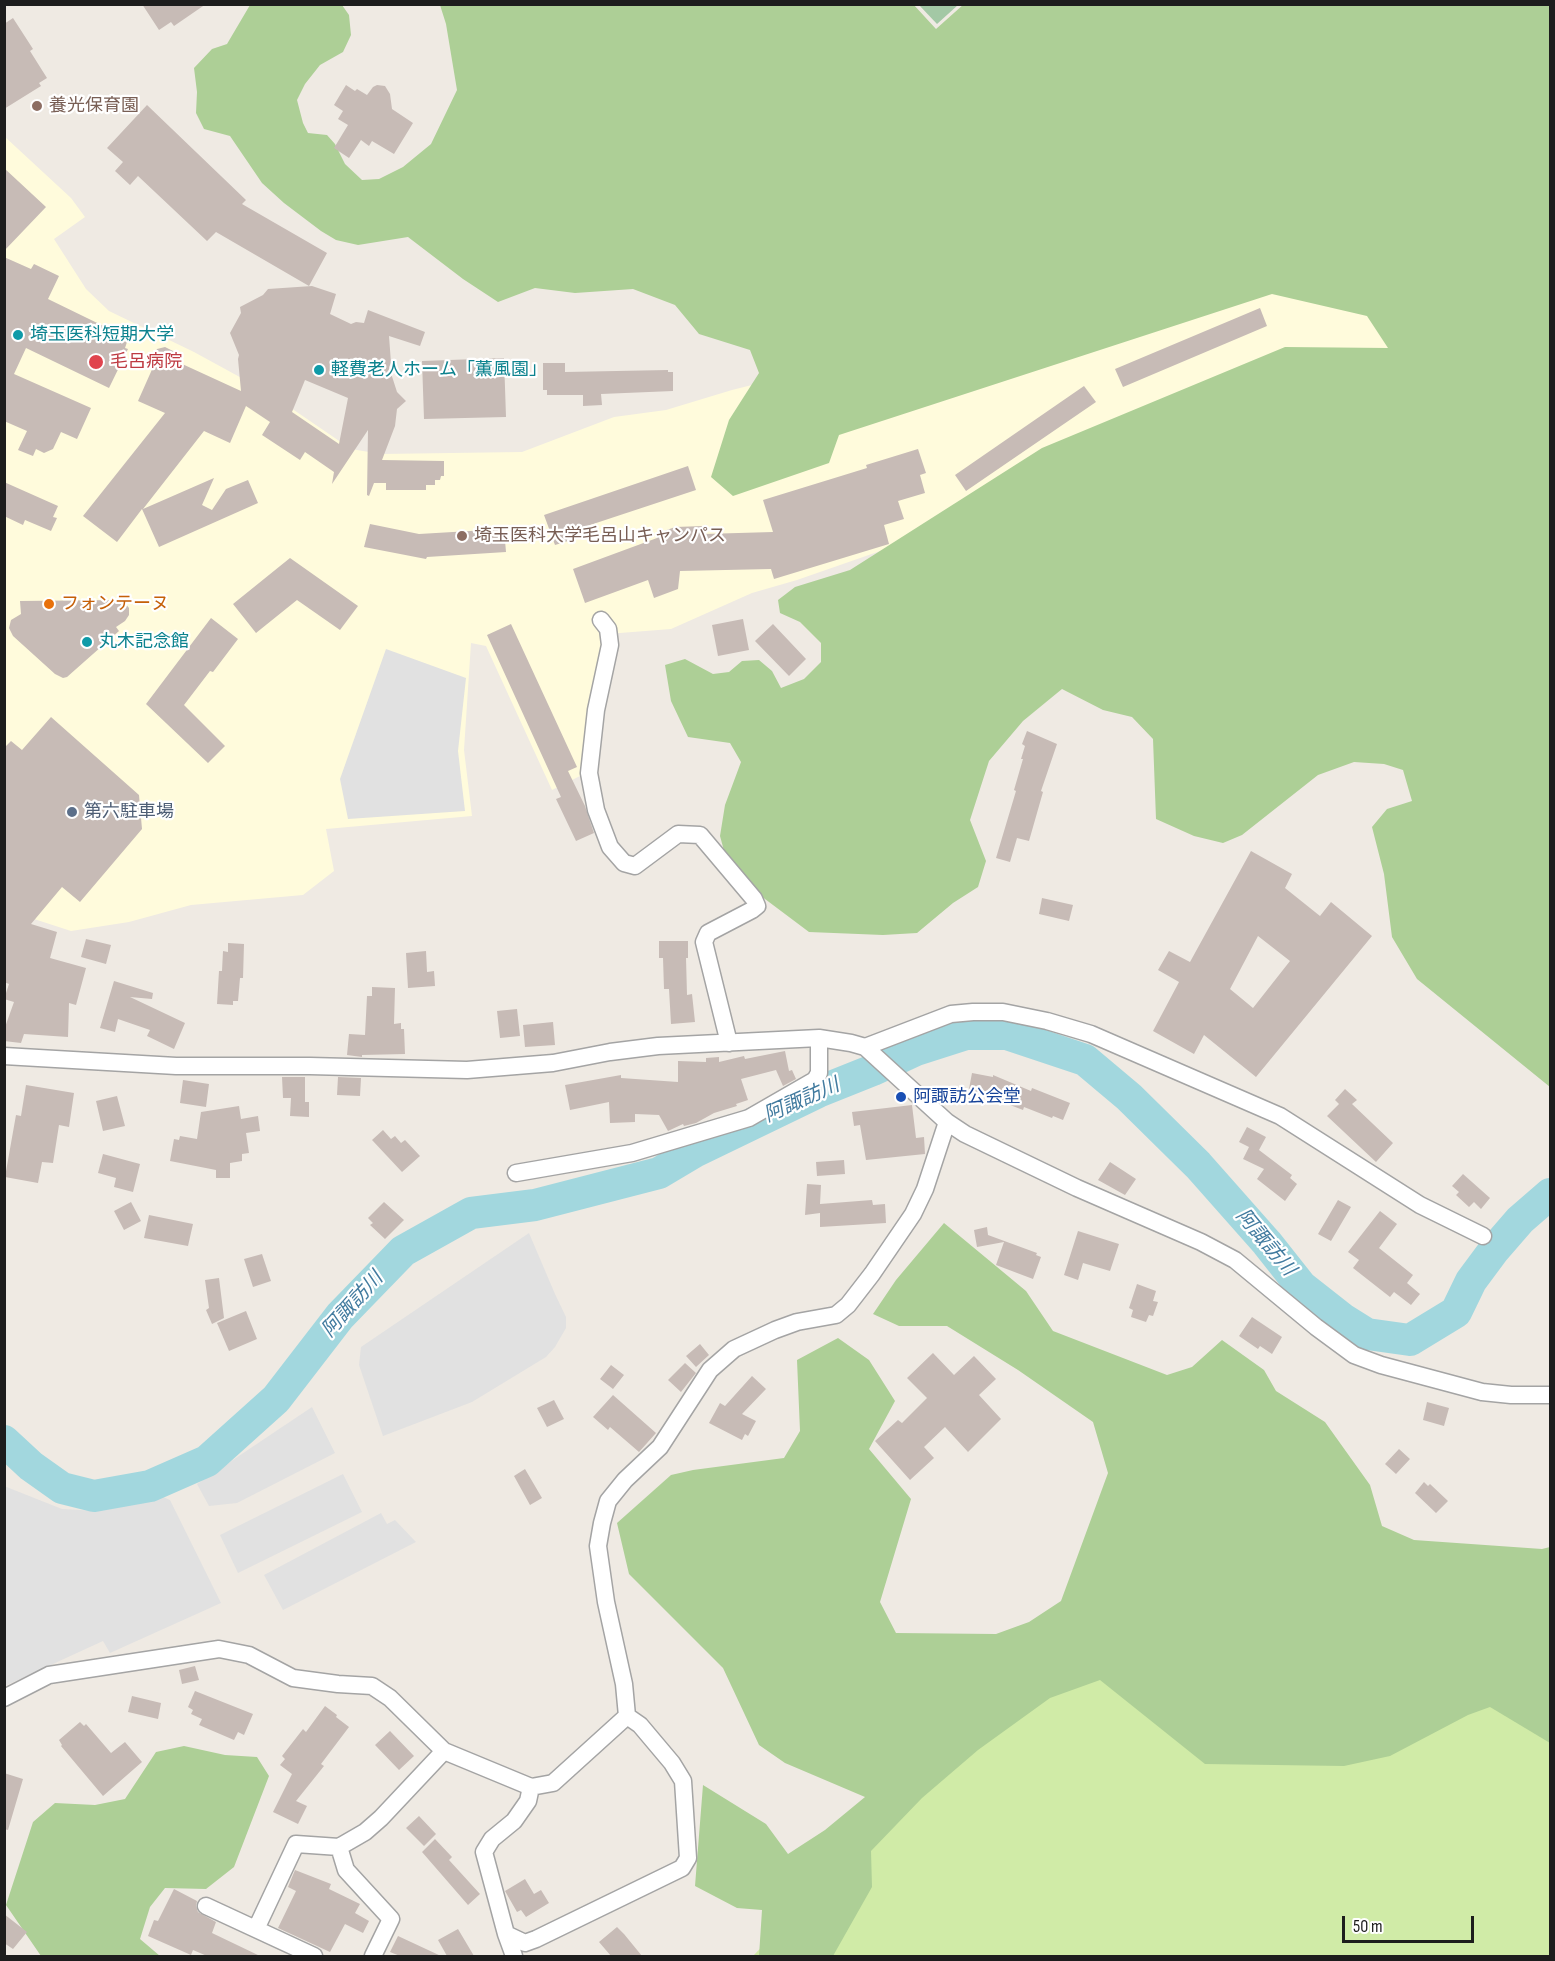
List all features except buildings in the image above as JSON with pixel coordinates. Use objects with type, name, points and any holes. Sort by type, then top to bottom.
[{"type":"street","points":[[601,620],[608,629],[610,645],[596,710],[589,773],[596,810],[610,847],[624,863],[635,866],[678,834],[700,835],[754,899],[757,906],[708,933],[704,942],[729,1043]]},
{"type":"street","points":[[865,1047],[951,1014],[973,1012],[1004,1012],[1047,1021],[1091,1034],[1280,1116],[1420,1205],[1483,1236]]},
{"type":"street","points":[[516,1173],[632,1153],[749,1118],[815,1080],[819,1073],[819,1038]]},
{"type":"street","points":[[4,1056],[176,1066],[310,1066],[467,1070],[553,1063],[658,1046],[819,1038],[865,1047],[947,1122],[965,1134],[1032,1167],[1201,1242],[1235,1260],[1316,1327],[1354,1355],[1392,1368],[1482,1392],[1551,1395]]},
{"type":"street","points":[[506,1935],[525,1943],[536,1939],[682,1868],[688,1858],[683,1781],[672,1763],[640,1725],[627,1716],[624,1684],[606,1602],[598,1546],[608,1501],[625,1480],[660,1447],[710,1370],[734,1349],[797,1322],[836,1315],[848,1305],[913,1214],[925,1189],[947,1122]]},
{"type":"street","points":[[4,1698],[49,1675],[219,1649],[249,1655],[293,1678],[372,1686],[390,1698],[444,1751],[531,1787],[553,1783],[627,1716]]},
{"type":"street","points":[[256,1929],[296,1844],[339,1847],[365,1832],[444,1751]]},
{"type":"street","points":[[514,1956],[506,1935],[484,1852],[492,1839],[514,1821],[528,1801],[531,1787]]},
{"type":"street","points":[[339,1847],[346,1870],[392,1919],[373,1956]]},
{"type":"street","points":[[206,1906],[314,1956]]},
{"type":"shaded area","name":"埼玉医科大学毛呂山キャンパス","points":[[4,136],[71,198],[85,217],[54,239],[86,289],[109,311],[194,352],[269,393],[351,449],[381,454],[522,452],[614,417],[666,410],[732,390],[820,368],[1106,267],[1464,323],[909,541],[797,580],[752,593],[671,629],[607,634],[584,774],[552,790],[486,646],[471,643],[464,750],[472,816],[326,829],[334,871],[303,895],[191,905],[129,922],[71,931],[31,918],[5,896]]},
{"type":"shaded area","points":[[386,649],[466,678],[458,751],[465,811],[348,819],[340,779]]},
{"type":"shaded area","points":[[529,1233],[566,1317],[566,1328],[555,1347],[546,1357],[472,1402],[383,1436],[359,1365],[361,1347]]},
{"type":"shaded area","points":[[312,1407],[335,1453],[237,1503],[209,1506],[197,1484]]},
{"type":"shaded area","points":[[343,1474],[362,1512],[238,1573],[220,1535]]},
{"type":"shaded area","points":[[4,1486],[62,1509],[98,1511],[156,1494],[170,1500],[221,1603],[110,1653],[103,1641],[5,1686]]},
{"type":"shaded area","points":[[381,1513],[387,1524],[395,1520],[416,1542],[283,1610],[264,1575]]},
{"type":"green space","points":[[913,4],[936,29],[964,4],[1550,5],[1550,1087],[1417,979],[1392,937],[1384,874],[1372,827],[1387,809],[1412,801],[1403,770],[1384,764],[1354,762],[1318,775],[1242,835],[1223,843],[1194,836],[1156,819],[1153,739],[1132,717],[1103,710],[1062,689],[1023,721],[989,761],[970,820],[986,861],[978,887],[953,903],[917,933],[883,935],[809,932],[753,890],[726,858],[720,836],[725,805],[741,762],[730,743],[688,737],[671,701],[665,665],[685,659],[713,674],[729,672],[742,661],[759,660],[772,671],[781,688],[804,679],[821,662],[821,643],[800,622],[780,613],[778,600],[795,587],[850,570],[1042,448],[1285,347],[1388,348],[1367,316],[1272,294],[839,435],[829,463],[733,496],[711,477],[729,420],[759,373],[750,350],[699,334],[675,305],[633,289],[575,293],[535,288],[498,302],[463,279],[408,237],[358,245],[336,240],[284,203],[262,183],[230,136],[204,129],[196,113],[197,92],[194,68],[212,49],[227,44],[250,5],[342,5],[349,15],[351,35],[343,52],[320,65],[305,84],[297,100],[308,133],[327,135],[335,144],[345,164],[362,180],[379,179],[403,167],[431,144],[457,90],[446,24],[440,5]]},
{"type":"green space","points":[[919,5],[958,5],[937,24]]},
{"type":"green space","points":[[944,1223],[1026,1291],[1053,1331],[1167,1375],[1192,1367],[1222,1340],[1264,1370],[1276,1391],[1325,1422],[1370,1485],[1382,1526],[1414,1540],[1542,1549],[1550,1547],[1550,1743],[1490,1707],[1468,1715],[1390,1756],[1344,1766],[1205,1764],[1100,1680],[1050,1698],[978,1750],[922,1798],[871,1851],[872,1887],[833,1956],[759,1956],[762,1910],[737,1908],[695,1886],[703,1785],[766,1824],[788,1854],[825,1830],[865,1797],[785,1763],[759,1745],[723,1668],[629,1574],[617,1523],[671,1475],[784,1458],[800,1431],[797,1360],[838,1338],[869,1360],[895,1401],[869,1449],[911,1499],[880,1602],[896,1633],[996,1634],[1029,1622],[1061,1601],[1108,1473],[1093,1422],[1018,1370],[947,1326],[899,1326],[873,1314],[896,1280]]},
{"type":"green space","points":[[1126,1660],[1470,1687],[1550,1731],[1550,1956],[753,1956],[1007,1690]]},
{"type":"green space","points":[[184,1746],[225,1755],[257,1757],[269,1776],[234,1867],[206,1889],[165,1888],[150,1907],[140,1939],[160,1956],[41,1956],[6,1905],[33,1822],[55,1803],[95,1805],[125,1799],[156,1752]]},
{"type":"waterway","name":"阿諏訪川","points":[[4,1441],[31,1466],[62,1488],[94,1496],[150,1486],[207,1461],[276,1399],[340,1316],[403,1251],[471,1213],[535,1205],[659,1173],[696,1151],[818,1092],[916,1050],[966,1034],[1007,1034],[1085,1060],[1129,1097],[1198,1165],[1267,1243],[1301,1286],[1343,1319],[1367,1334],[1410,1340],[1456,1312],[1471,1281],[1494,1250],[1520,1220],[1550,1194]]},
{"type":"place","name":"養光保育園","points":[[37,106]]},
{"type":"place","name":"埼玉医科短期大学","points":[[18,335]]},
{"type":"place","name":"毛呂病院","points":[[96,362]]},
{"type":"place","name":"軽費老人ホーム「薫風園」","points":[[319,370]]},
{"type":"place","name":"埼玉医科大学毛呂山キャンパス","points":[[462,536]]},
{"type":"place","name":"フォンテーヌ","points":[[49,604]]},
{"type":"place","name":"丸木記念館","points":[[87,642]]},
{"type":"place","name":"第六駐車場","points":[[72,812]]},
{"type":"place","name":"阿諏訪公会堂","points":[[901,1097]]}]
